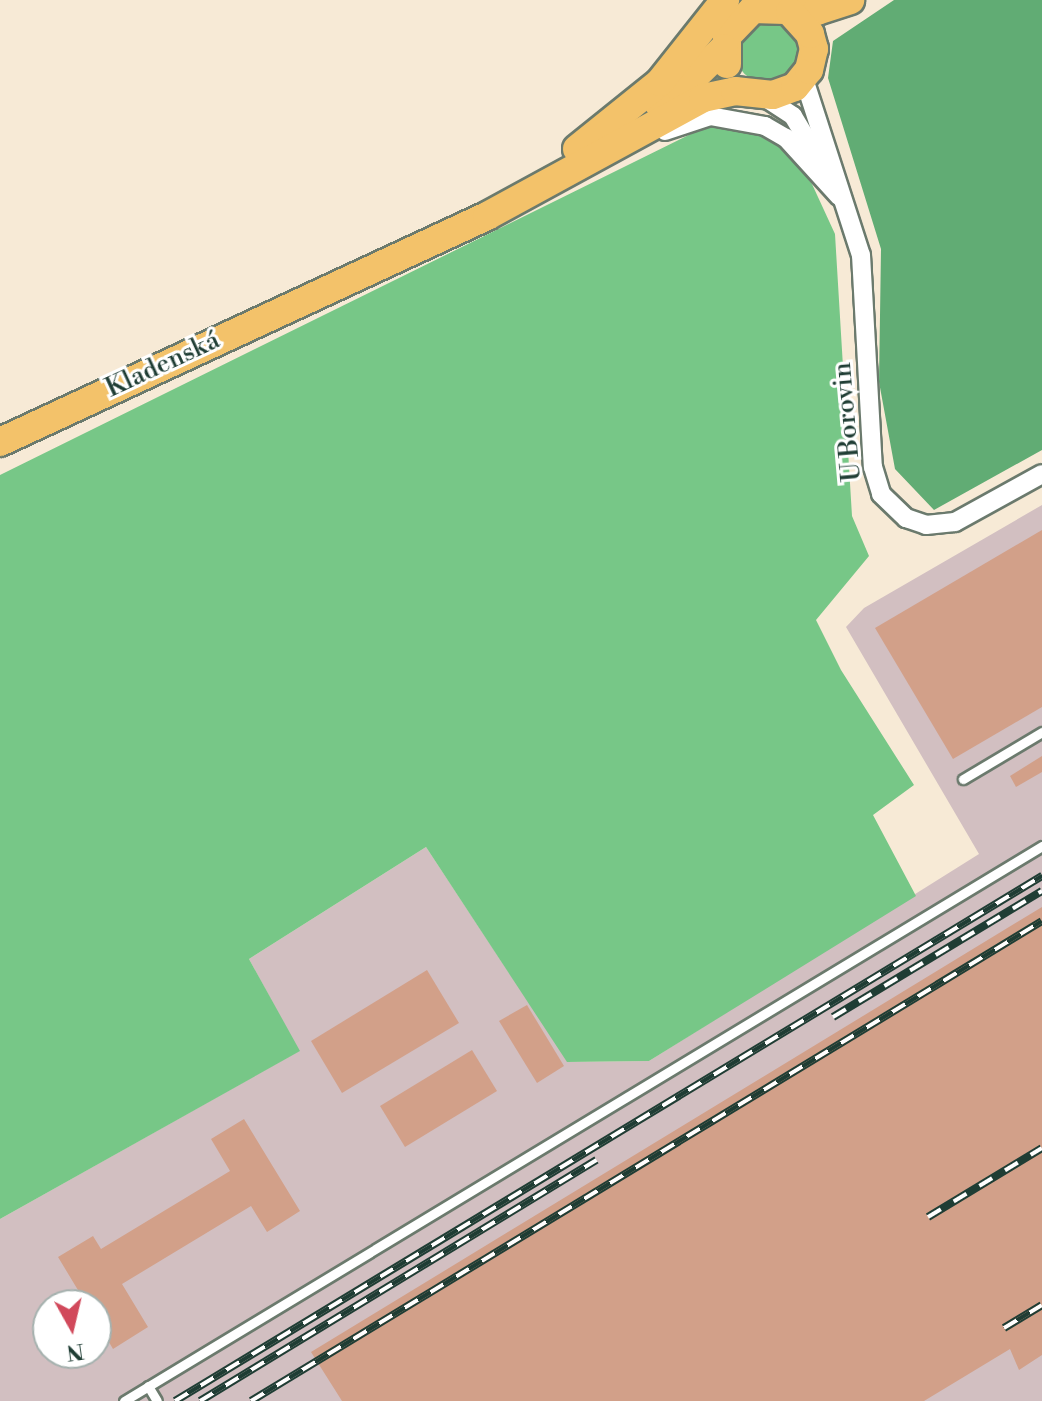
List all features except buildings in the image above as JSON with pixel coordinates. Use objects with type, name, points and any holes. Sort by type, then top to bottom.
[{"type":"main road","points":[[577,149],[660,82],[725,0]]},
{"type":"main road","points":[[326,289],[681,90],[724,48],[742,16],[765,7],[790,12],[817,11],[850,0]]},
{"type":"main road","points":[[326,289],[560,178],[703,98],[785,93],[804,79],[814,49],[869,0]]},
{"type":"main road","points":[[790,12],[802,21],[814,49]]},
{"type":"main road","points":[[724,48],[731,73],[755,93]]},
{"type":"main road","name":"Kladenská","points":[[0,442],[326,289]]},
{"type":"street","points":[[804,79],[846,205]]},
{"type":"street","points":[[755,93],[793,116],[846,205]]},
{"type":"street","points":[[560,178],[710,116],[741,119],[786,138],[846,205]]},
{"type":"street","name":"U Borovin","points":[[846,205],[861,255],[873,467],[881,494],[906,518],[926,525],[955,522],[1042,474]]},
{"type":"lane","points":[[963,779],[1042,732]]},
{"type":"lane","points":[[124,1401],[1042,846]]},
{"type":"lane","points":[[148,1386],[157,1401]]},
{"type":"shaded area","points":[[1042,505],[1042,1401],[0,1401],[0,1219],[299,1051],[249,959],[426,847],[568,1062],[649,1061],[979,854],[846,627],[864,608]]},
{"type":"green space","points":[[894,0],[1042,0],[1042,450],[934,510],[895,469],[879,382],[881,249],[828,78],[833,41]]},
{"type":"green space","points":[[767,19],[785,25],[793,33],[799,51],[793,69],[785,77],[767,83],[749,77],[741,69],[735,51],[741,33],[749,25]]},
{"type":"green space","points":[[709,125],[746,129],[788,149],[806,171],[835,234],[852,516],[869,556],[816,620],[841,670],[914,785],[873,815],[916,896],[649,1061],[567,1062],[426,847],[249,959],[300,1051],[0,1219],[0,475]]},
{"type":"railway","points":[[175,1401],[1042,876]]},
{"type":"railway","points":[[833,1017],[1042,891]]},
{"type":"railway","points":[[251,1401],[1042,921]]},
{"type":"railway","points":[[928,1217],[1042,1148]]},
{"type":"railway","points":[[200,1401],[597,1160]]},
{"type":"railway","points":[[1004,1328],[1042,1305]]}]
